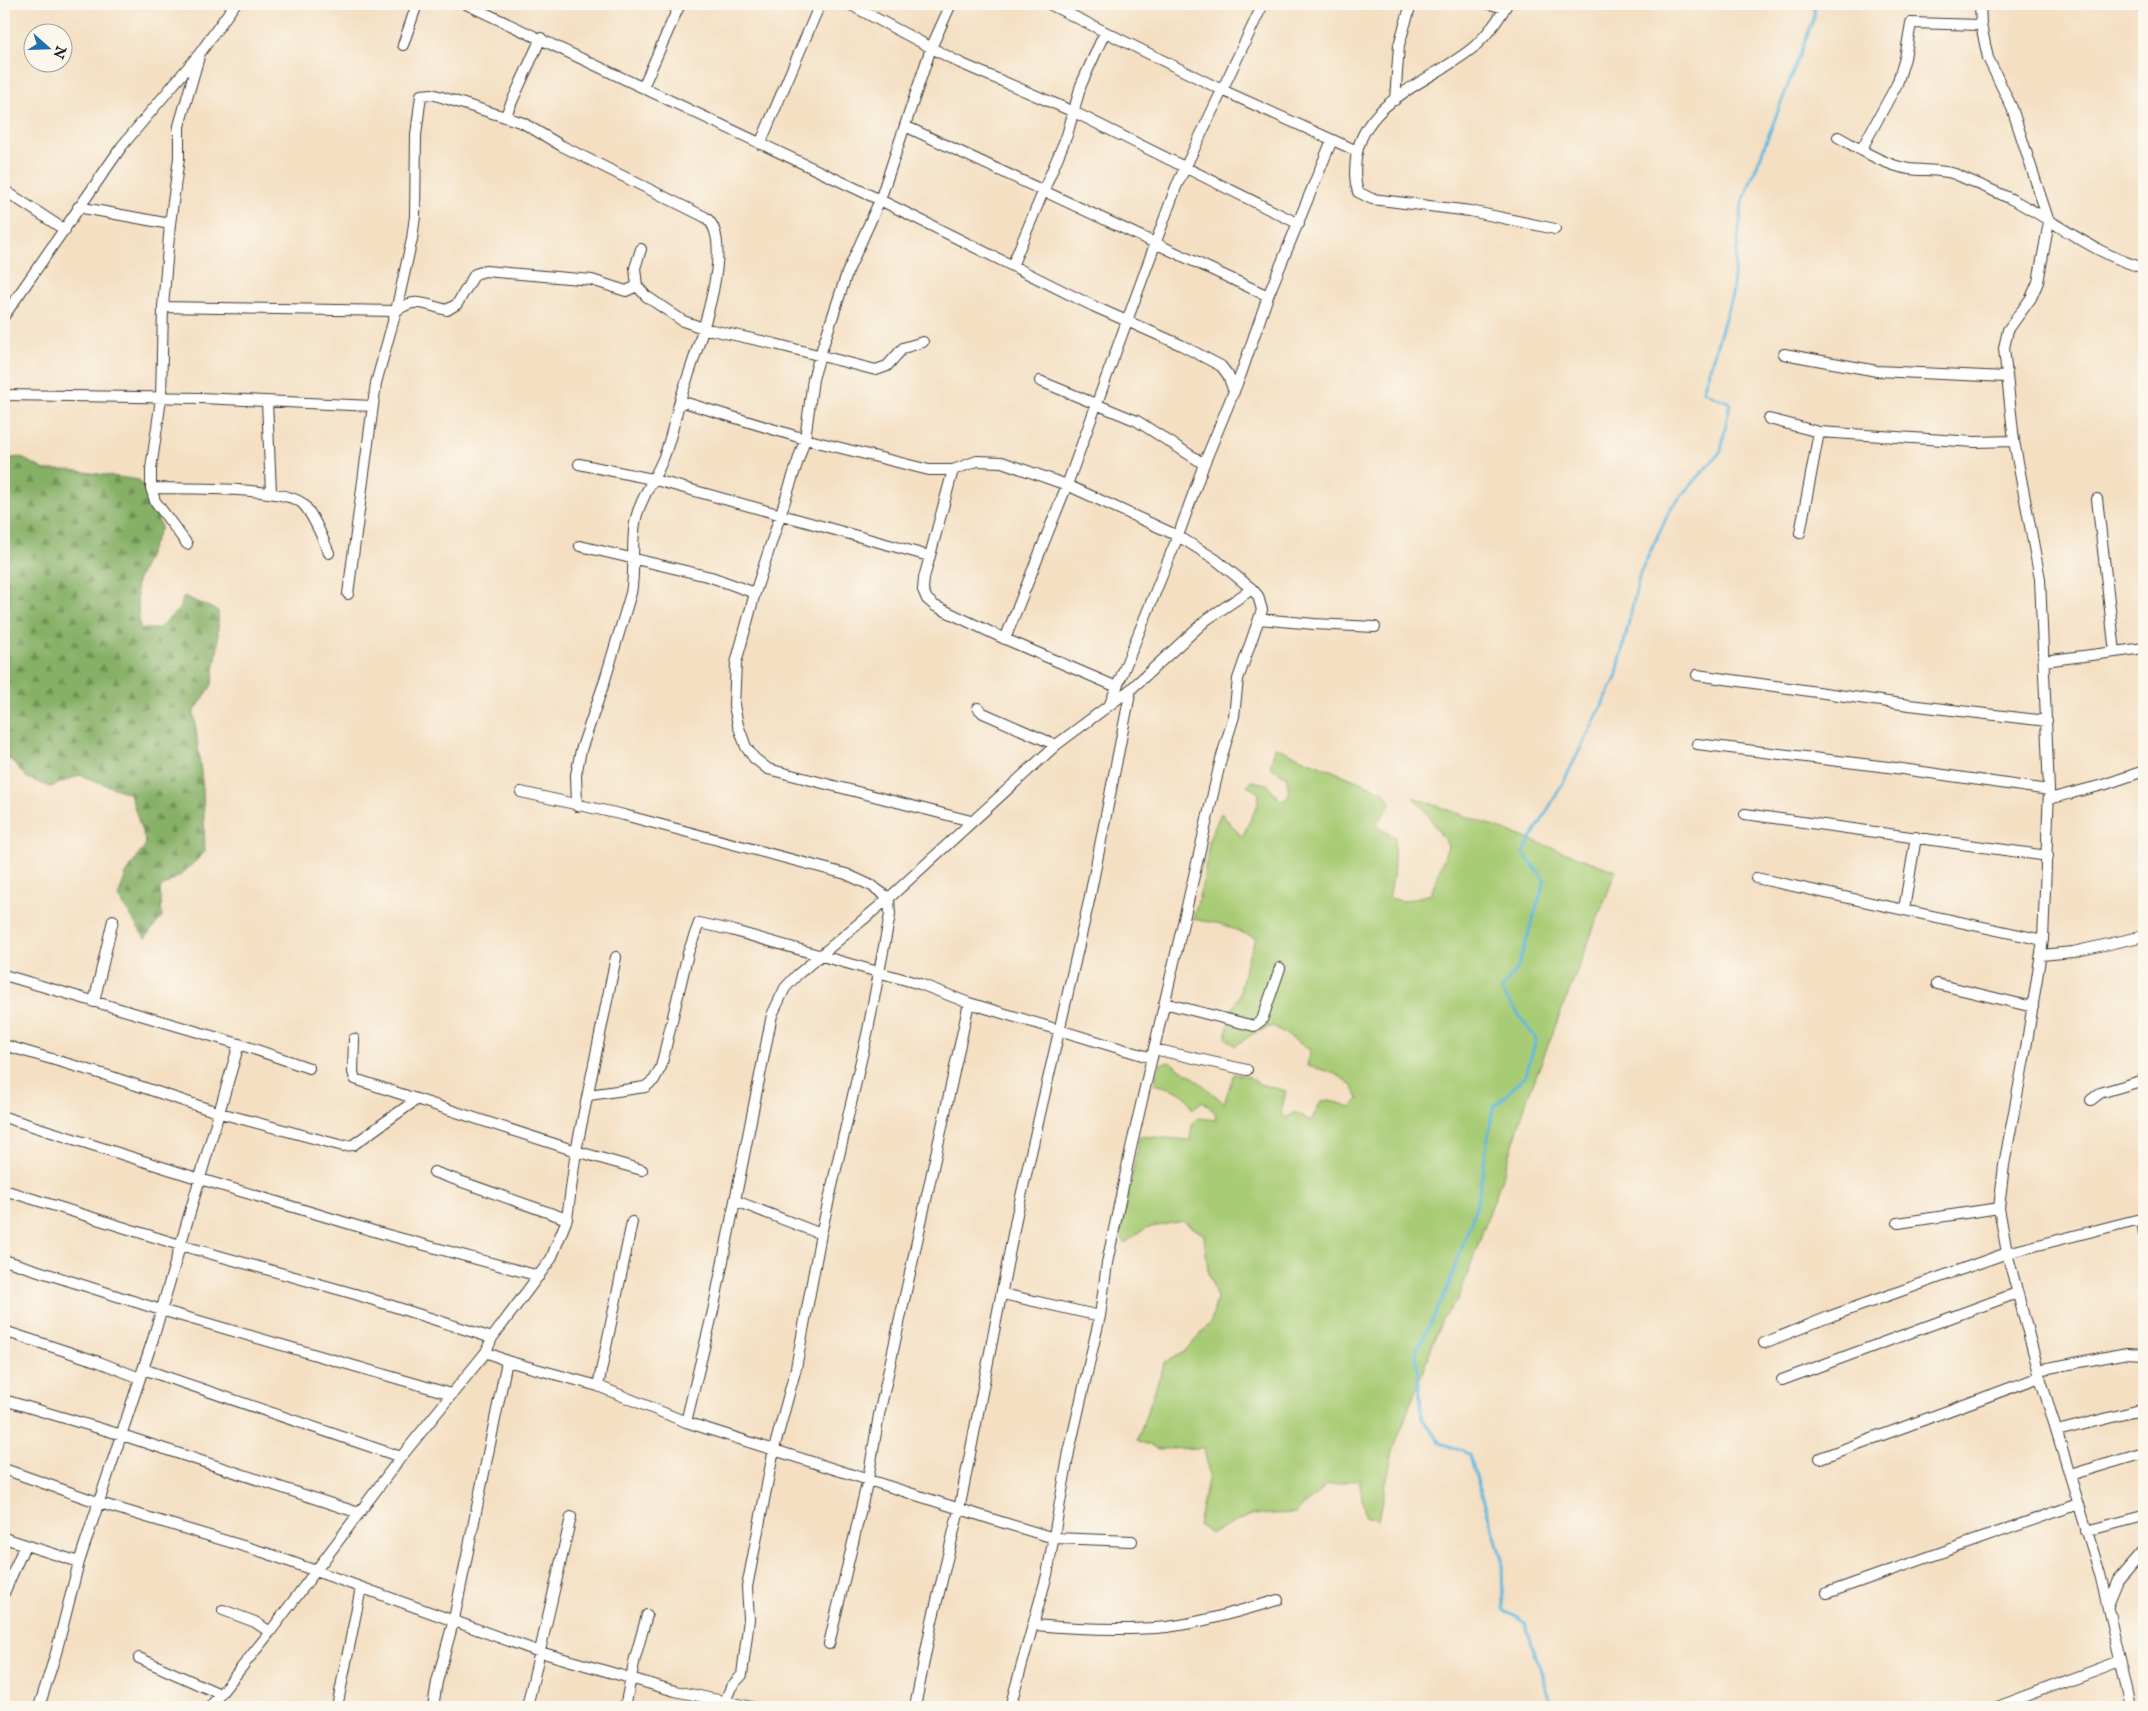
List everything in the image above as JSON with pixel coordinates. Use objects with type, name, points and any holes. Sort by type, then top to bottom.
[{"type":"street","points":[[4,316],[8,301],[65,230],[78,207],[135,128],[186,79],[200,53],[235,4]]},
{"type":"street","points":[[403,44],[417,4]]},
{"type":"street","points":[[466,4],[880,200],[1126,321],[1181,345],[1221,366],[1228,375],[1234,392]]},
{"type":"street","points":[[643,88],[680,4]]},
{"type":"street","points":[[760,144],[820,4]]},
{"type":"street","points":[[849,4],[931,48],[1006,84],[1074,112],[1186,166],[1299,224]]},
{"type":"street","points":[[951,4],[931,48],[880,200],[847,273],[820,355],[813,379],[805,439],[755,593],[736,663],[734,705],[740,732],[746,747],[754,758],[768,769],[971,821]]},
{"type":"street","points":[[1049,4],[1222,90],[1357,151]]},
{"type":"street","points":[[1005,639],[1067,485],[1126,321],[1186,166],[1263,4]]},
{"type":"street","points":[[1395,100],[1399,45],[1411,4]]},
{"type":"street","points":[[1489,4],[1506,6]]},
{"type":"street","points":[[1980,4],[1981,25],[1988,58],[2012,108],[2049,222],[2038,282],[2031,298],[2019,312],[2008,330],[2004,348],[2014,441],[2038,562],[2049,795],[2048,856],[2043,940],[2033,1007],[2004,1165],[1999,1208],[2007,1253],[2039,1373],[2108,1604],[2131,1707]]},
{"type":"street","points":[[2142,4],[2144,9]]},
{"type":"street","points":[[1506,6],[1475,46],[1395,100],[1369,125],[1357,151],[1355,184],[1358,192],[1364,196],[1470,211],[1555,229]]},
{"type":"street","points":[[1861,150],[1897,84],[1905,58],[1911,23],[1981,25]]},
{"type":"street","points":[[1012,266],[1067,135],[1081,85],[1105,32]]},
{"type":"street","points":[[505,117],[541,38]]},
{"type":"street","points":[[186,79],[179,126],[179,158],[170,224],[163,307],[160,399],[151,469],[151,488],[159,508],[187,544]]},
{"type":"street","points":[[348,594],[376,383],[396,311],[415,216],[416,136],[421,95],[432,94],[523,123],[562,146],[676,201],[712,222],[717,244],[711,304],[663,459],[636,516],[632,557],[634,578],[604,683],[581,750],[576,775],[577,806]]},
{"type":"street","points":[[905,126],[1268,296]]},
{"type":"street","points":[[1838,137],[1861,150],[1908,169],[1945,171],[1955,174],[2015,201],[2049,222],[2120,260],[2144,268]]},
{"type":"street","points":[[1109,705],[1234,392],[1268,296],[1332,140]]},
{"type":"street","points":[[4,190],[65,230]]},
{"type":"street","points":[[78,207],[170,224]]},
{"type":"street","points":[[641,249],[635,268],[637,286],[646,296],[670,313],[704,328],[876,370],[887,366],[903,348],[923,342]]},
{"type":"street","points":[[163,307],[396,311],[410,302],[447,310],[452,308],[460,299],[470,280],[480,272],[592,280],[626,291],[637,286]]},
{"type":"street","points":[[1784,354],[1877,371],[2006,377]]},
{"type":"street","points":[[1040,381],[1137,421],[1204,464]]},
{"type":"street","points":[[4,395],[372,406]]},
{"type":"street","points":[[680,400],[805,439],[928,470],[953,470],[977,461],[1002,462],[1067,485],[1178,536],[1215,559],[1252,589],[1261,603],[1260,619],[1238,679],[1231,730],[1212,796],[1164,1003],[1106,1263],[1100,1316],[1069,1452],[1054,1538],[1034,1625],[1011,1706],[1025,1707]]},
{"type":"street","points":[[267,402],[271,492]]},
{"type":"street","points":[[1769,419],[1819,432],[1957,441],[2014,441]]},
{"type":"street","points":[[1800,533],[1819,432]]},
{"type":"street","points":[[579,464],[652,479],[779,516],[929,556]]},
{"type":"street","points":[[953,470],[929,556],[923,590],[927,599],[946,612],[1117,687]]},
{"type":"street","points":[[151,488],[271,492],[294,498],[303,504],[329,553]]},
{"type":"street","points":[[2096,499],[2115,652]]},
{"type":"street","points":[[580,546],[632,557],[649,564],[711,577],[755,593]]},
{"type":"street","points":[[634,578],[649,564]]},
{"type":"street","points":[[686,1422],[712,1319],[772,1015],[785,988],[796,975],[889,898],[1056,744],[1131,689],[1189,633],[1252,589]]},
{"type":"street","points":[[1260,619],[1375,627]]},
{"type":"street","points":[[2044,661],[2144,648]]},
{"type":"street","points":[[1697,675],[1909,705],[2046,721]]},
{"type":"street","points":[[915,1707],[932,1621],[959,1510],[1003,1294],[1017,1214],[1060,1031],[1131,689]]},
{"type":"street","points":[[978,708],[983,713],[1056,744]]},
{"type":"street","points":[[1697,744],[1898,769],[2049,795],[2103,785],[2144,770]]},
{"type":"street","points":[[520,792],[624,815],[846,874],[872,886],[889,898]]},
{"type":"street","points":[[1745,814],[2048,856]]},
{"type":"street","points":[[1904,909],[1916,838]]},
{"type":"street","points":[[1756,878],[2043,940]]},
{"type":"street","points":[[723,1705],[731,1687],[742,1675],[749,1618],[747,1587],[774,1449],[796,1368],[821,1234],[879,972],[890,916],[889,898]]},
{"type":"street","points":[[94,1002],[113,920]]},
{"type":"street","points":[[589,1095],[645,1087],[654,1080],[661,1067],[688,953],[700,923],[879,972],[1060,1031],[1153,1053],[1247,1070]]},
{"type":"street","points":[[2041,955],[2073,952],[2144,936]]},
{"type":"street","points":[[210,1707],[270,1632],[401,1457],[486,1352],[492,1338],[551,1259],[567,1219],[576,1151],[616,957]]},
{"type":"street","points":[[1164,1003],[1254,1026],[1262,1020],[1280,968]]},
{"type":"street","points":[[4,975],[240,1044],[309,1068]]},
{"type":"street","points":[[1937,984],[2033,1007]]},
{"type":"street","points":[[829,1644],[868,1479],[879,1415],[969,1002]]},
{"type":"street","points":[[354,1038],[353,1072],[355,1078],[416,1100],[642,1170]]},
{"type":"street","points":[[39,1707],[56,1653],[79,1562],[100,1503],[161,1310],[240,1044]]},
{"type":"street","points":[[4,1045],[109,1076],[220,1113],[343,1146],[353,1145],[416,1100]]},
{"type":"street","points":[[2091,1100],[2100,1093],[2144,1080]]},
{"type":"street","points":[[4,1117],[200,1180],[377,1232],[540,1276]]},
{"type":"street","points":[[434,1172],[567,1219]]},
{"type":"street","points":[[4,1190],[180,1245],[346,1291],[492,1338]]},
{"type":"street","points":[[736,1201],[821,1234]]},
{"type":"street","points":[[1898,1223],[1999,1208]]},
{"type":"street","points":[[1764,1343],[1858,1306],[2007,1253],[2143,1218],[2144,1234]]},
{"type":"street","points":[[598,1386],[632,1222]]},
{"type":"street","points":[[4,1260],[161,1310],[451,1394]]},
{"type":"street","points":[[1782,1380],[2017,1292]]},
{"type":"street","points":[[1003,1294],[1100,1316]]},
{"type":"street","points":[[4,1331],[401,1457]]},
{"type":"street","points":[[486,1352],[506,1361],[598,1386],[686,1422],[868,1479],[959,1510],[1054,1538],[1132,1541]]},
{"type":"street","points":[[1820,1458],[2070,1362],[2127,1353],[2144,1354]]},
{"type":"street","points":[[433,1707],[437,1682],[454,1619],[506,1361]]},
{"type":"street","points":[[4,1400],[122,1435],[359,1513]]},
{"type":"street","points":[[2057,1431],[2136,1412],[2144,1413]]},
{"type":"street","points":[[2070,1475],[2144,1453]]},
{"type":"street","points":[[4,1469],[100,1503],[266,1553],[315,1572],[454,1619],[540,1652],[723,1705],[752,1707]]},
{"type":"street","points":[[1827,1593],[2078,1504]]},
{"type":"street","points":[[2086,1530],[2144,1516]]},
{"type":"street","points":[[527,1707],[571,1517]]},
{"type":"street","points":[[4,1538],[79,1562]]},
{"type":"street","points":[[4,1593],[25,1545]]},
{"type":"street","points":[[2108,1604],[2118,1580],[2144,1550]]},
{"type":"street","points":[[337,1707],[361,1588]]},
{"type":"street","points":[[1034,1625],[1085,1628],[1169,1626],[1210,1618],[1278,1600]]},
{"type":"street","points":[[223,1610],[255,1622],[270,1632]]},
{"type":"street","points":[[625,1707],[630,1678],[647,1615]]},
{"type":"street","points":[[139,1658],[220,1694]]},
{"type":"street","points":[[1997,1707],[2120,1661]]},
{"type":"green space","points":[[20,457],[45,470],[71,470],[139,480],[146,490],[161,527],[136,584],[140,629],[158,629],[180,608],[184,596],[218,611],[218,646],[212,685],[194,712],[203,790],[205,852],[181,875],[160,888],[162,917],[145,938],[118,897],[126,874],[146,844],[130,794],[80,775],[50,787],[27,778],[11,760],[4,757],[2,678],[9,604],[4,576],[4,459]]},
{"type":"green space","points":[[1275,747],[1384,792],[1391,804],[1376,825],[1395,837],[1393,878],[1389,898],[1404,901],[1431,894],[1448,846],[1425,810],[1413,797],[1616,871],[1527,1099],[1508,1161],[1458,1300],[1442,1319],[1393,1451],[1378,1520],[1365,1516],[1359,1479],[1327,1485],[1295,1513],[1251,1515],[1211,1534],[1198,1525],[1209,1475],[1204,1448],[1158,1449],[1137,1440],[1165,1362],[1185,1352],[1211,1322],[1217,1298],[1208,1270],[1204,1235],[1183,1221],[1146,1228],[1125,1243],[1120,1235],[1140,1136],[1190,1140],[1192,1124],[1198,1118],[1216,1120],[1215,1113],[1203,1101],[1192,1109],[1187,1098],[1182,1094],[1154,1084],[1160,1064],[1169,1062],[1192,1076],[1224,1103],[1234,1074],[1248,1076],[1259,1084],[1286,1091],[1281,1113],[1286,1118],[1295,1112],[1311,1121],[1321,1101],[1330,1100],[1351,1107],[1359,1099],[1355,1091],[1345,1080],[1324,1070],[1307,1066],[1310,1050],[1273,1026],[1254,1033],[1235,1046],[1226,1038],[1231,1012],[1239,997],[1246,963],[1256,938],[1221,924],[1193,919],[1203,882],[1210,837],[1221,813],[1242,837],[1258,804],[1259,793],[1247,786],[1251,781],[1267,784],[1281,801],[1289,797],[1287,777],[1270,767]]},
{"type":"waterway","points":[[1553,1707],[1525,1623],[1503,1609],[1502,1559],[1469,1454],[1441,1443],[1422,1419],[1416,1352],[1447,1290],[1477,1204],[1493,1108],[1526,1075],[1536,1039],[1501,990],[1518,967],[1545,880],[1523,853],[1564,781],[1616,678],[1640,573],[1671,508],[1721,451],[1730,403],[1703,391],[1732,295],[1742,204],[1814,18],[1815,4]]}]
